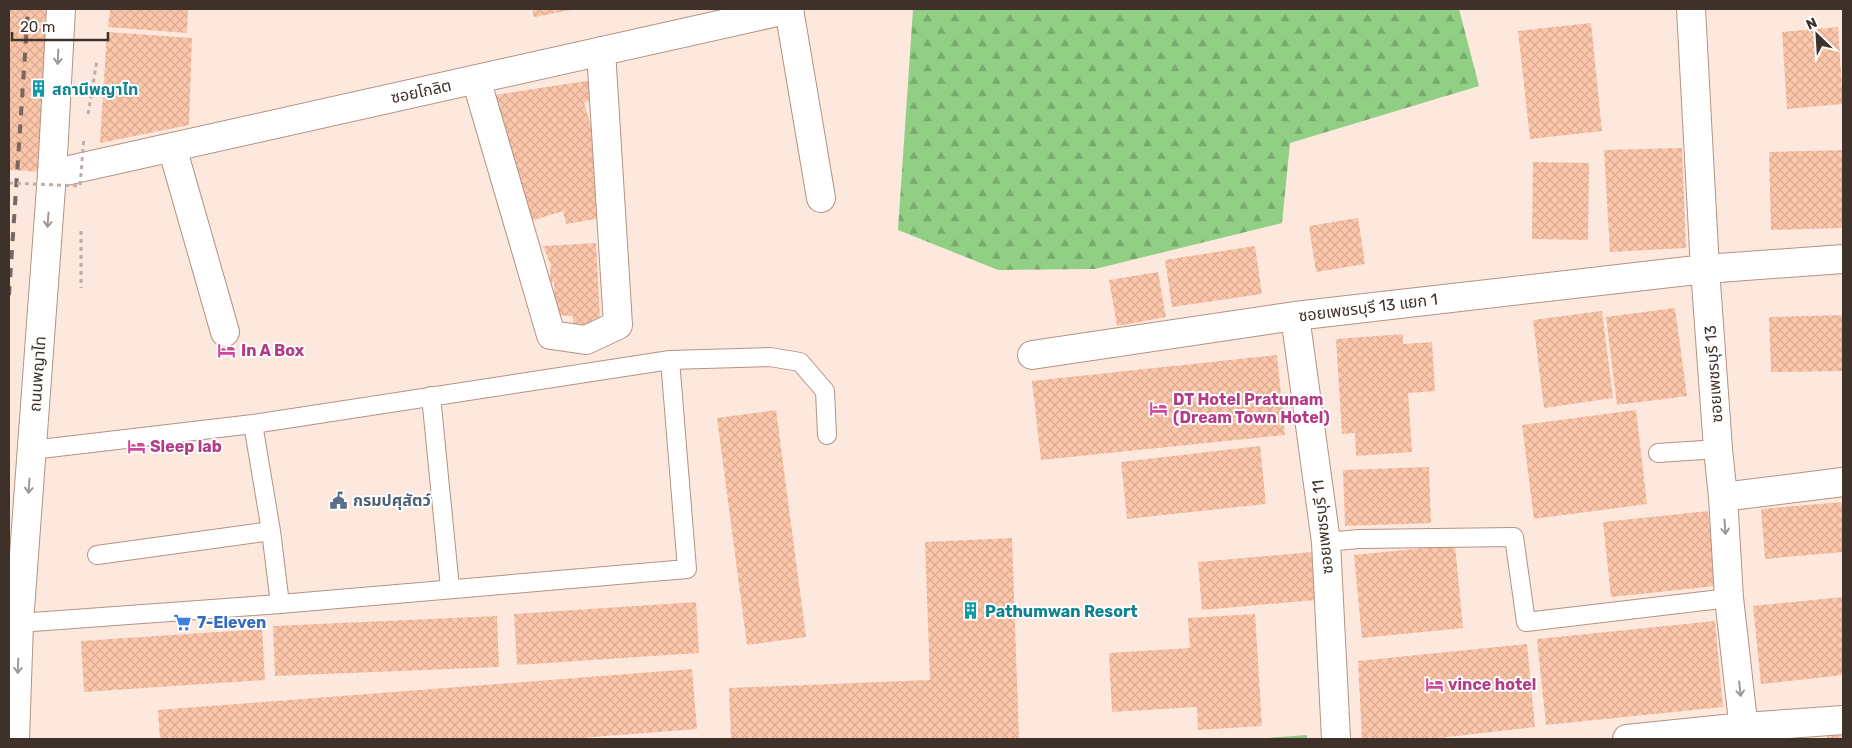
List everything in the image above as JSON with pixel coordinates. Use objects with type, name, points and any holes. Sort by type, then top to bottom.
[{"type":"street","name":"ถนนพญาไท","points":[[15,739],[19,623],[52,174],[60,9]]},
{"type":"street","name":"ซอยโกลิต","points":[[52,174],[790,9]]},
{"type":"street","points":[[790,9],[821,198]]},
{"type":"street","name":"ซอยเพชรบุรี 13","points":[[1691,9],[1705,269],[1718,449],[1729,598],[1744,733]]},
{"type":"street","points":[[476,79],[551,334],[586,340],[618,325],[601,51]]},
{"type":"street","points":[[172,147],[225,332]]},
{"type":"street","name":"ซอยเพชรบุรี 13 แยก 1","points":[[1032,355],[1295,316],[1705,269],[1843,259]]},
{"type":"street","name":"ซอยเพชรบุรี 11","points":[[1295,316],[1326,542],[1336,739]]},
{"type":"street","points":[[1723,497],[1843,482]]},
{"type":"street","points":[[1627,739],[1744,733],[1843,720]]},
{"type":"lane","points":[[32,450],[253,424],[670,360],[770,356],[800,362],[824,391],[828,435]]},
{"type":"lane","points":[[19,623],[280,604],[687,569],[670,360]]},
{"type":"lane","points":[[431,396],[450,588]]},
{"type":"lane","points":[[253,424],[280,604]]},
{"type":"lane","points":[[1658,453],[1718,449]]},
{"type":"lane","points":[[97,555],[270,531]]},
{"type":"lane","points":[[1326,542],[1359,539],[1514,537],[1526,622],[1729,598]]},
{"type":"path","points":[[87,118],[98,60]]},
{"type":"path","points":[[80,195],[86,128]]},
{"type":"path","points":[[9,183],[80,186]]},
{"type":"path","points":[[80,223],[81,288]]},
{"type":"green space","points":[[913,9],[1459,9],[1479,86],[1290,143],[1282,223],[1095,269],[998,270],[898,230]]},
{"type":"green space","points":[[1307,735],[1307,739],[1254,739]]},
{"type":"building","name":"สถานีพญาไท","points":[[9,9],[73,9],[63,173],[9,170]]},
{"type":"building","points":[[110,9],[188,9],[187,33],[108,27]]},
{"type":"building","points":[[532,9],[571,9],[571,10],[534,17]]},
{"type":"building","points":[[1591,23],[1602,131],[1530,139],[1518,31]]},
{"type":"building","points":[[1838,27],[1843,104],[1787,109],[1782,32]]},
{"type":"building","points":[[107,32],[192,38],[189,125],[100,143]]},
{"type":"building","points":[[592,80],[593,99],[584,103],[594,136],[601,218],[566,224],[563,211],[528,222],[495,95]]},
{"type":"building","points":[[1682,148],[1686,248],[1610,252],[1604,150]]},
{"type":"building","points":[[1843,150],[1843,228],[1771,230],[1769,152]]},
{"type":"building","points":[[1533,162],[1589,163],[1588,240],[1532,239]]},
{"type":"building","points":[[1358,218],[1365,264],[1316,272],[1309,226]]},
{"type":"building","points":[[596,243],[600,319],[583,326],[573,324],[573,316],[550,315],[554,297],[554,282],[549,282],[551,265],[543,246]]},
{"type":"building","points":[[1255,246],[1262,294],[1172,307],[1165,260]]},
{"type":"building","points":[[1158,272],[1166,317],[1117,326],[1109,280]]},
{"type":"building","points":[[1675,308],[1687,396],[1617,405],[1606,317]]},
{"type":"building","points":[[1602,311],[1613,398],[1544,408],[1533,320]]},
{"type":"building","points":[[1843,315],[1843,371],[1771,372],[1769,317]]},
{"type":"building","points":[[1403,334],[1403,344],[1432,342],[1435,391],[1408,393],[1412,452],[1356,456],[1355,433],[1342,434],[1336,339]]},
{"type":"building","name":"DT Hotel Pratunam (Dream Town Hotel)","points":[[1277,355],[1285,435],[1041,460],[1032,381]]},
{"type":"building","points":[[776,410],[806,637],[747,645],[717,418]]},
{"type":"building","points":[[1636,410],[1647,504],[1534,519],[1522,425]]},
{"type":"building","points":[[1260,446],[1266,504],[1127,519],[1121,462]]},
{"type":"building","points":[[1429,467],[1431,523],[1345,526],[1343,470]]},
{"type":"building","points":[[1843,502],[1843,552],[1765,559],[1761,509]]},
{"type":"building","points":[[1708,511],[1716,586],[1611,597],[1603,522]]},
{"type":"building","name":"Pathumwan Resort","points":[[1012,538],[1019,739],[731,739],[729,688],[930,680],[925,542]]},
{"type":"building","points":[[1455,545],[1463,628],[1362,638],[1354,555]]},
{"type":"building","points":[[1312,552],[1316,600],[1202,610],[1198,562]]},
{"type":"building","points":[[1843,597],[1843,675],[1761,684],[1753,606]]},
{"type":"building","points":[[696,602],[699,653],[517,665],[514,614]]},
{"type":"building","points":[[1255,614],[1262,726],[1198,730],[1197,707],[1112,712],[1109,653],[1190,648],[1188,618]]},
{"type":"building","points":[[497,616],[499,667],[275,676],[273,626]]},
{"type":"building","points":[[1715,621],[1723,707],[1546,725],[1537,639]]},
{"type":"building","points":[[262,629],[265,680],[84,692],[81,641]]},
{"type":"building","points":[[1527,644],[1535,727],[1431,739],[1362,739],[1358,661]]},
{"type":"building","points":[[692,669],[697,729],[568,739],[160,739],[158,710]]},
{"type":"building","points":[[1843,733],[1843,739],[1827,739],[1827,735]]},
{"type":"railway","points":[[9,295],[28,9]]},
{"type":"place","name":"สถานีพญาไท","points":[[38,89]]},
{"type":"place","name":"In A Box","points":[[227,350]]},
{"type":"place","name":"DT Hotel Pratunam (Dream Town Hotel)","points":[[1159,408]]},
{"type":"place","name":"Sleep lab","points":[[136,446]]},
{"type":"place","name":"กรมปศุสัตว์","points":[[339,500]]},
{"type":"place","name":"Pathumwan Resort","points":[[971,611]]},
{"type":"place","name":"7-Eleven","points":[[183,622]]},
{"type":"place","name":"vince hotel","points":[[1434,684]]}]
